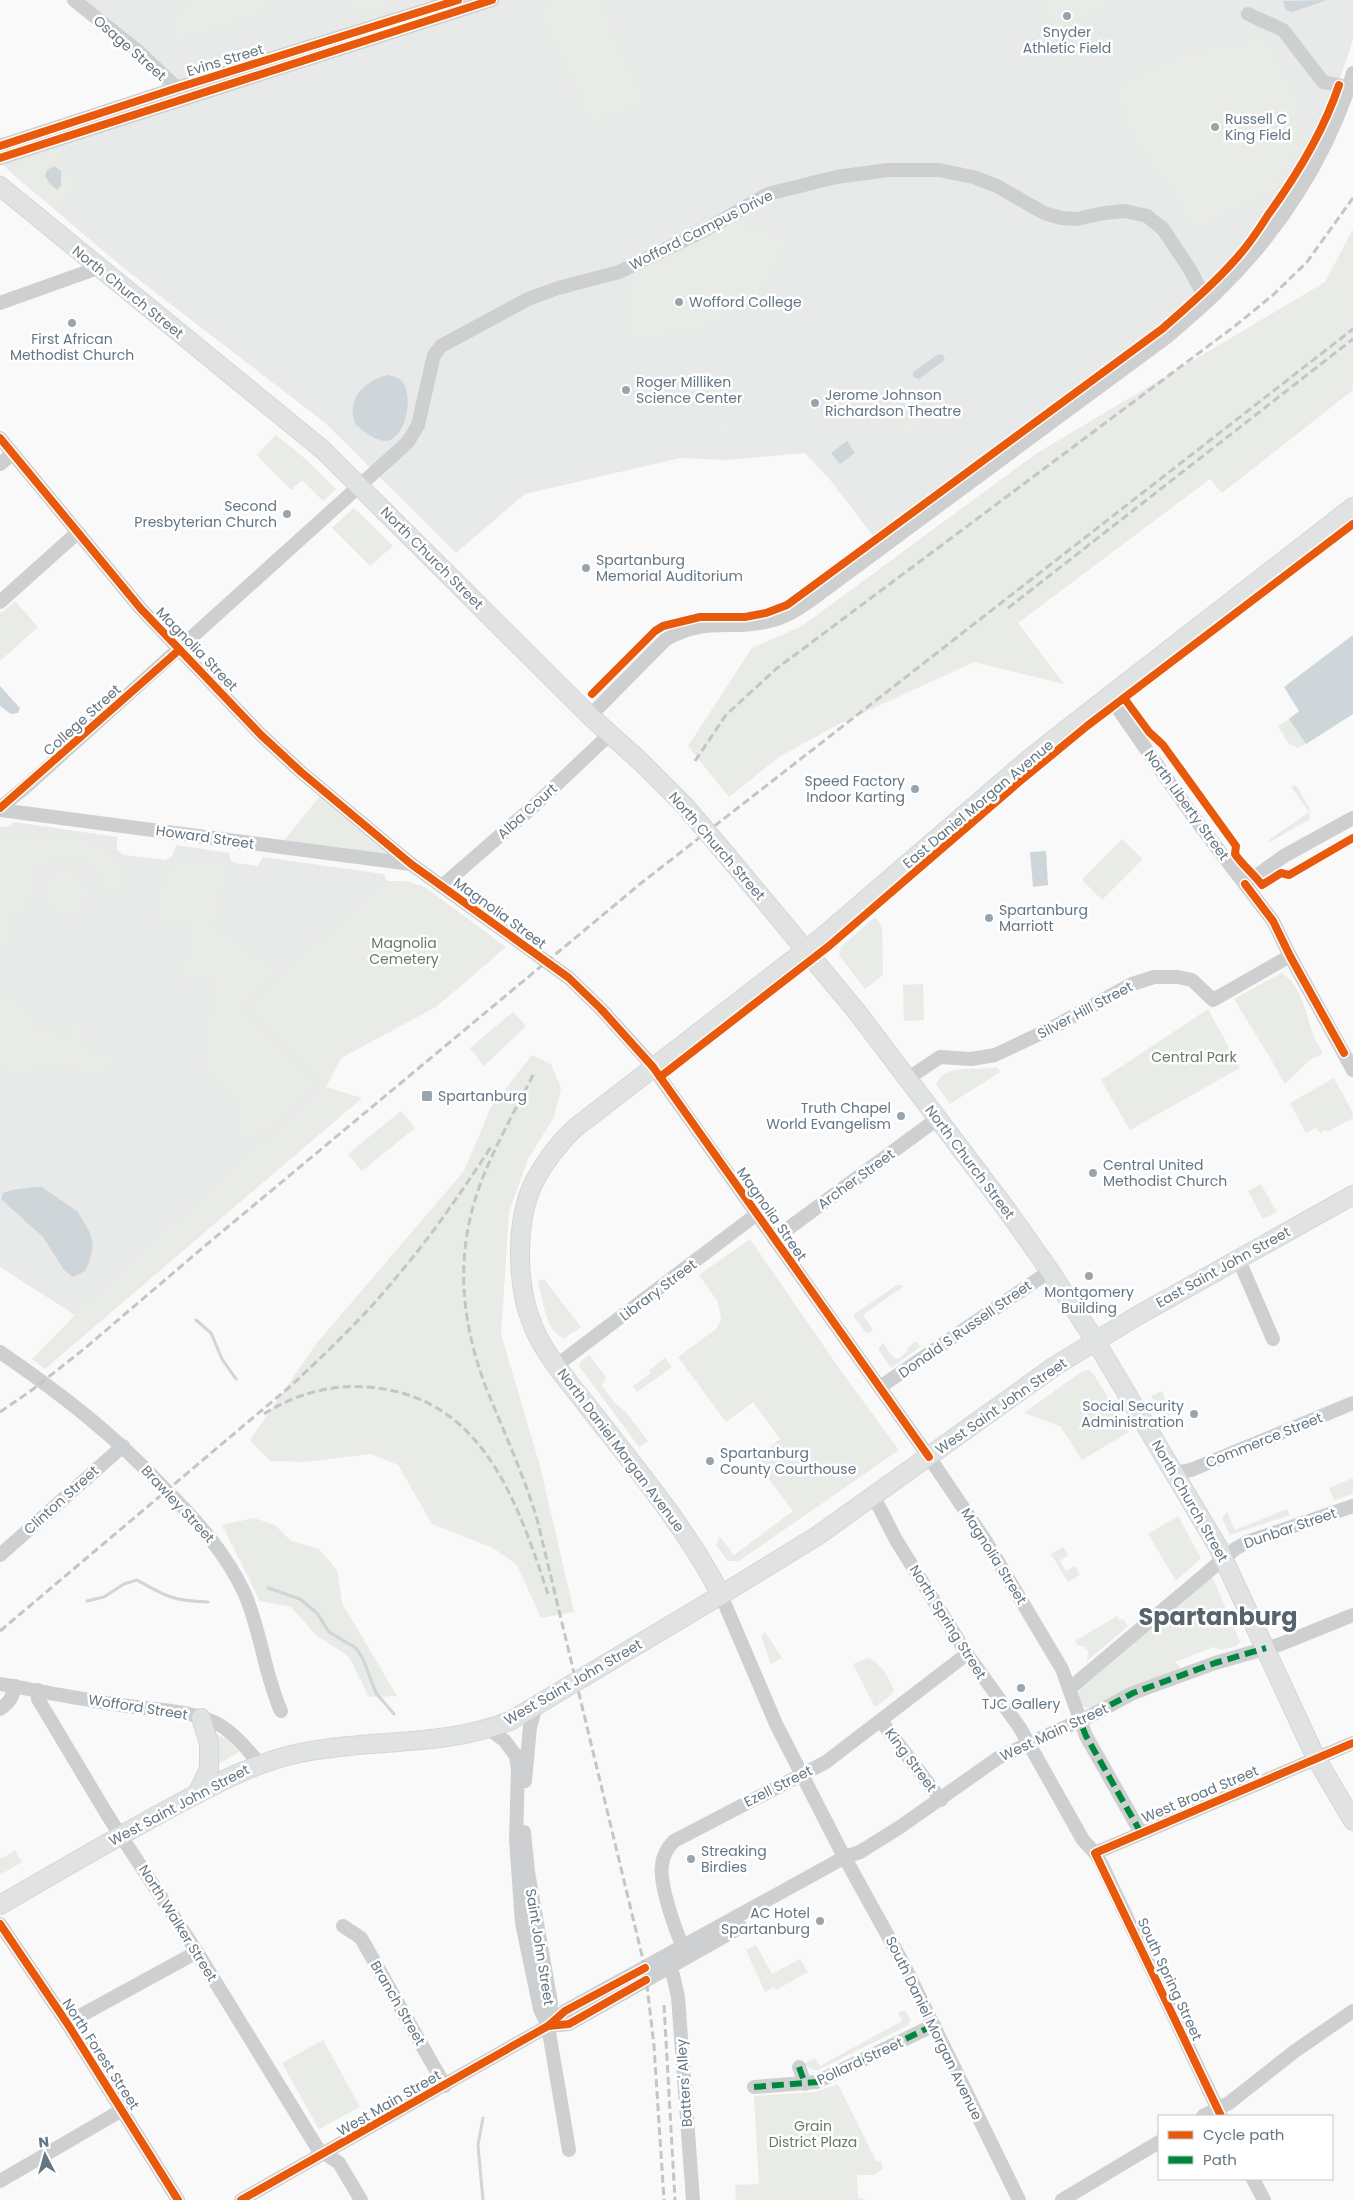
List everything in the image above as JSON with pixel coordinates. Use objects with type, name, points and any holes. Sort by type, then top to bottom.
[{"type":"main road","name":"North Church Street","points":[[0,186],[98,268],[304,434],[358,485],[590,716],[684,806],[807,950],[1009,1213],[1050,1271],[1096,1342],[1224,1558],[1316,1758],[1353,1821]]},
{"type":"main road","name":"East Daniel Morgan Avenue","points":[[653,1067],[807,950],[1024,764],[1109,696],[1353,507]]},
{"type":"main road","name":"North Daniel Morgan Avenue","points":[[653,1067],[569,1134],[551,1153],[533,1184],[523,1224],[520,1252],[522,1286],[534,1329],[557,1365],[696,1548],[722,1596]]},
{"type":"main road","name":"East Saint John Street","points":[[1096,1342],[1238,1258],[1353,1195]]},
{"type":"main road","name":"West Saint John Street","points":[[0,1905],[120,1834],[259,1764],[299,1753],[344,1745],[421,1740],[474,1734],[536,1707],[633,1646],[722,1596],[809,1541],[874,1497],[1055,1366],[1096,1342]]},
{"type":"main road","points":[[197,1794],[209,1769],[209,1743],[201,1718]]},
{"type":"street","name":"Osage Street","points":[[74,0],[139,52],[179,93]]},
{"type":"street","name":"Evins Street","points":[[0,158],[179,93],[458,0]]},
{"type":"street","name":"Evins Street","points":[[0,146],[492,0]]},
{"type":"street","points":[[1248,14],[1283,30],[1323,82],[1351,88]]},
{"type":"street","points":[[590,716],[665,640],[677,632],[705,625],[770,622],[791,613],[811,600],[1168,336],[1208,301],[1243,264],[1292,201],[1331,132],[1351,88],[1353,73]]},
{"type":"street","name":"Wofford Campus Drive","points":[[358,485],[403,447],[412,436],[418,425],[434,355],[441,346],[528,299],[558,288],[619,272],[705,230],[768,194],[828,179],[881,170],[939,170],[973,176],[997,186],[1044,213],[1061,218],[1078,219],[1125,211],[1147,216],[1163,229],[1208,301]]},
{"type":"street","points":[[0,303],[98,268]]},
{"type":"street","name":"Magnolia Street","points":[[0,438],[141,609],[261,735],[301,772],[411,864],[569,978],[601,1009],[653,1067],[929,1457],[987,1543],[1062,1669],[1086,1736],[1141,1833]]},
{"type":"street","points":[[0,464],[12,454]]},
{"type":"street","name":"College Street","points":[[0,809],[179,650],[358,485]]},
{"type":"street","points":[[0,602],[77,533]]},
{"type":"street","name":"North Liberty Street","points":[[1109,696],[1194,819],[1273,921],[1290,956],[1353,1070]]},
{"type":"street","name":"Alba Court","points":[[442,886],[536,804],[610,734]]},
{"type":"street","name":"Howard Street","points":[[0,809],[411,864]]},
{"type":"street","points":[[1245,884],[1284,856],[1353,818]]},
{"type":"street","name":"Silver Hill Street","points":[[910,1083],[946,1057],[971,1059],[995,1055],[1132,984],[1154,977],[1178,977],[1192,980],[1213,1000],[1290,956]]},
{"type":"street","name":"Archer Street","points":[[774,1239],[937,1119]]},
{"type":"street","name":"Library Street","points":[[557,1365],[758,1214]]},
{"type":"street","points":[[1238,1258],[1273,1339]]},
{"type":"street","name":"Donald S Russell Street","points":[[880,1388],[1050,1271]]},
{"type":"street","name":"Brawley Street","points":[[0,1352],[56,1390],[123,1446],[203,1529],[232,1569],[244,1592],[252,1613],[271,1689],[281,1712]]},
{"type":"street","name":"Commerce Street","points":[[1175,1473],[1191,1470],[1353,1403]]},
{"type":"street","name":"Clinton Street","points":[[0,1555],[123,1446]]},
{"type":"street","name":"North Spring Street","points":[[874,1497],[896,1540],[967,1654],[1020,1728],[1028,1744]]},
{"type":"street","name":"Dunbar Street","points":[[1069,1689],[1224,1558],[1247,1542],[1353,1506]]},
{"type":"street","name":"North Daniel Morgan Avenue","points":[[722,1596],[776,1724],[847,1861]]},
{"type":"street","name":"West Main Street","points":[[548,2026],[569,2024],[669,1968],[847,1861],[940,1800],[998,1758],[1080,1721],[1133,1693],[1215,1663],[1266,1648],[1353,1615]]},
{"type":"street","name":"Ezell Street","points":[[683,1947],[668,1904],[661,1869],[668,1848],[681,1836],[826,1762],[967,1654]]},
{"type":"street","name":"Wofford Street","points":[[0,1684],[121,1706],[188,1713],[218,1724],[244,1745],[259,1764]]},
{"type":"street","points":[[0,1708],[7,1704],[14,1695],[15,1686]]},
{"type":"street","name":"North Walker Street","points":[[38,1690],[38,1699],[120,1834],[197,1952],[318,2148],[339,2163],[361,2200]]},
{"type":"street","name":"Saint John Street","points":[[536,1707],[529,1737],[524,1795],[525,1838],[528,1872],[551,2003],[548,2026]]},
{"type":"street","name":"King Street","points":[[881,1721],[940,1800]]},
{"type":"street","name":"Saint John Street","points":[[489,1729],[505,1741],[516,1756],[518,1770],[516,1840],[522,1923],[540,2009],[548,2026]]},
{"type":"street","name":"West Broad Street","points":[[1095,1853],[1353,1743]]},
{"type":"street","name":"South Spring Street","points":[[1028,1744],[1083,1840],[1095,1853],[1219,2112]]},
{"type":"street","name":"West Main Street","points":[[241,2200],[548,2026],[565,2011],[847,1861]]},
{"type":"street","name":"South Daniel Morgan Avenue","points":[[847,1861],[898,1953],[1019,2200]]},
{"type":"street","name":"North Forest Street","points":[[0,1924],[67,2023],[178,2200]]},
{"type":"street","name":"Branch Street","points":[[344,1926],[361,1938],[445,2086]]},
{"type":"street","points":[[67,2023],[197,1952]]},
{"type":"street","name":"Batters' Alley","points":[[669,1968],[673,1975],[678,1996],[693,2200]]},
{"type":"street","points":[[1206,2115],[1219,2112],[1295,2051],[1353,2011]]},
{"type":"street","name":"Pollard Street","points":[[754,2087],[817,2082],[934,2025]]},
{"type":"street","points":[[548,2026],[569,2150]]},
{"type":"street","points":[[799,2067],[805,2084]]},
{"type":"street","points":[[0,2181],[122,2110]]},
{"type":"street","points":[[1062,2200],[1158,2143]]},
{"type":"street","points":[[1254,2180],[1264,2200]]},
{"type":"shaded area","name":"Wofford College","points":[[82,0],[1353,0],[1353,40],[1325,122],[1236,256],[1162,329],[876,540],[831,481],[805,453],[727,460],[680,458],[525,494],[456,553],[324,422],[121,266],[0,163],[0,138],[160,87],[172,73]]},
{"type":"shaded area","points":[[1327,0],[1293,12],[1286,10],[1283,1]]},
{"type":"shaded area","points":[[54,166],[61,171],[61,186],[57,190],[45,176],[47,170]]},
{"type":"shaded area","points":[[942,354],[945,359],[943,361],[919,379],[913,377],[913,372],[937,355]]},
{"type":"shaded area","points":[[387,375],[397,377],[404,383],[408,402],[407,412],[400,431],[394,438],[383,441],[374,438],[356,425],[353,408],[358,393],[364,387],[370,382]]},
{"type":"shaded area","points":[[847,441],[855,453],[840,464],[831,453]]},
{"type":"shaded area","points":[[1353,635],[1353,714],[1306,744],[1289,719],[1299,711],[1284,687]]},
{"type":"shaded area","points":[[0,686],[20,708],[18,713],[11,714],[0,706]]},
{"type":"shaded area","points":[[14,822],[117,837],[117,850],[124,855],[165,860],[173,855],[176,845],[230,853],[230,860],[235,863],[258,866],[263,857],[384,874],[387,881],[246,1007],[326,1087],[75,1315],[0,1267],[0,827],[10,826]]},
{"type":"shaded area","points":[[1046,851],[1048,885],[1033,887],[1030,852]]},
{"type":"shaded area","points":[[42,1187],[78,1212],[89,1231],[93,1244],[90,1260],[85,1271],[73,1277],[64,1270],[43,1237],[1,1199],[3,1193]]},
{"type":"green space","points":[[190,0],[268,0],[270,2],[259,16],[176,42],[175,18]]},
{"type":"green space","points":[[346,0],[400,0],[400,2],[351,17]]},
{"type":"green space","points":[[554,0],[600,0],[646,101],[591,125],[536,5]]},
{"type":"green space","name":"Snyder Athletic Field","points":[[1039,0],[1121,0],[1054,31]]},
{"type":"green space","name":"Russell C King Field","points":[[1267,36],[1302,103],[1301,135],[1294,156],[1285,174],[1269,195],[1194,230],[1168,186],[1136,146],[1117,100],[1123,82],[1180,54]]},
{"type":"green space","points":[[59,148],[73,172],[75,191],[56,210],[11,173],[10,164]]},
{"type":"green space","points":[[733,220],[789,237],[776,269],[751,302],[719,324],[695,332],[626,341],[632,270]]},
{"type":"green space","points":[[1353,229],[1353,390],[1222,493],[1210,479],[1018,623],[1064,684],[974,662],[837,725],[779,757],[729,797],[688,746],[752,648],[802,626],[1037,453],[1325,282]]},
{"type":"green space","points":[[911,417],[914,417],[920,425],[919,428],[905,438],[902,438],[896,430]]},
{"type":"green space","points":[[728,419],[734,441],[731,442],[711,429],[710,423]]},
{"type":"green space","points":[[276,435],[303,457],[336,489],[323,501],[302,480],[291,490],[257,455]]},
{"type":"green space","points":[[354,508],[393,546],[370,566],[332,528]]},
{"type":"green space","points":[[15,601],[38,627],[0,661],[0,614]]},
{"type":"green space","points":[[1289,719],[1306,744],[1298,748],[1288,743],[1278,726]]},
{"type":"green space","points":[[1296,785],[1309,807],[1310,819],[1270,842],[1269,840],[1309,812],[1291,787]]},
{"type":"green space","points":[[324,791],[411,864],[278,848]]},
{"type":"green space","points":[[23,832],[105,843],[125,865],[121,895],[105,893],[92,870],[78,860],[62,859],[46,865],[34,877],[32,885],[34,901],[24,903],[28,919],[14,918],[10,948],[0,946],[0,839]]},
{"type":"green space","points":[[1122,839],[1143,859],[1102,900],[1082,880]]},
{"type":"green space","points":[[190,855],[229,862],[215,926],[281,971],[238,1008],[316,1086],[249,1147],[236,1135],[236,1111],[233,1097],[223,1086],[203,1073],[211,981],[182,976],[190,926],[154,920],[164,868]]},
{"type":"green space","points":[[62,870],[70,870],[79,874],[85,880],[89,893],[85,906],[79,912],[70,916],[62,916],[53,912],[47,906],[43,897],[43,889],[47,880],[53,874]]},
{"type":"green space","name":"Magnolia Cemetery","points":[[387,881],[406,881],[425,887],[506,947],[436,1007],[341,1058],[326,1087],[245,1007]]},
{"type":"green space","points":[[875,917],[882,926],[883,975],[865,989],[839,955],[841,947]]},
{"type":"green space","points":[[1281,973],[1288,978],[1298,991],[1314,1036],[1323,1053],[1310,1060],[1285,1084],[1234,999]]},
{"type":"green space","points":[[923,984],[924,1020],[904,1021],[903,985]]},
{"type":"green space","points":[[0,996],[30,1003],[36,1029],[70,1034],[74,1019],[87,1021],[83,1047],[114,1052],[110,1077],[60,1069],[15,1074],[0,1069]]},
{"type":"green space","name":"Central Park","points":[[1208,1009],[1240,1068],[1130,1130],[1101,1080]]},
{"type":"green space","points":[[513,1012],[526,1026],[484,1066],[470,1048]]},
{"type":"green space","points":[[532,1055],[551,1064],[561,1088],[554,1117],[528,1159],[509,1212],[501,1334],[540,1466],[574,1612],[541,1618],[517,1565],[493,1548],[432,1524],[398,1465],[371,1454],[305,1462],[270,1461],[250,1440],[316,1344],[464,1171],[491,1107]]},
{"type":"green space","points":[[997,1067],[1000,1072],[950,1104],[936,1084],[941,1077],[955,1070]]},
{"type":"green space","points":[[1334,1078],[1353,1113],[1353,1118],[1327,1132],[1326,1129],[1320,1133],[1316,1128],[1306,1133],[1290,1103]]},
{"type":"green space","points":[[326,1087],[362,1098],[45,1369],[32,1359],[75,1315]]},
{"type":"green space","points":[[401,1111],[415,1128],[362,1171],[348,1154]]},
{"type":"green space","points":[[1261,1184],[1277,1212],[1263,1219],[1248,1191]]},
{"type":"green space","points":[[750,1239],[841,1371],[899,1450],[739,1561],[728,1561],[716,1545],[720,1537],[734,1555],[793,1511],[754,1459],[780,1439],[753,1402],[726,1422],[678,1357],[716,1329],[721,1319],[718,1302],[699,1275]]},
{"type":"green space","points":[[544,1279],[581,1327],[564,1338],[553,1329],[546,1314],[538,1281]]},
{"type":"green space","points":[[897,1285],[904,1286],[863,1315],[873,1330],[868,1333],[865,1332],[853,1315]]},
{"type":"green space","points":[[916,1341],[920,1347],[891,1368],[878,1349],[883,1343],[893,1357],[898,1359]]},
{"type":"green space","points":[[589,1355],[606,1377],[602,1386],[615,1403],[626,1412],[648,1441],[639,1447],[579,1366]]},
{"type":"green space","points":[[665,1358],[672,1367],[637,1392],[633,1386],[651,1373],[649,1370]]},
{"type":"green space","points":[[1088,1370],[1093,1373],[1129,1432],[1082,1460],[1060,1426],[1024,1413],[1081,1372]]},
{"type":"green space","points":[[1162,1391],[1171,1415],[1164,1418],[1151,1396]]},
{"type":"green space","points":[[1353,1478],[1353,1494],[1334,1500],[1329,1488]]},
{"type":"green space","points":[[1287,1509],[1290,1515],[1230,1535],[1222,1518],[1227,1512],[1235,1530]]},
{"type":"green space","points":[[1178,1516],[1201,1558],[1176,1581],[1148,1534]]},
{"type":"green space","points":[[254,1518],[275,1525],[291,1541],[319,1549],[337,1570],[342,1603],[397,1696],[369,1697],[349,1657],[316,1635],[291,1607],[260,1601],[222,1525]]},
{"type":"green space","points":[[1063,1547],[1068,1555],[1060,1561],[1066,1571],[1075,1566],[1080,1575],[1068,1582],[1051,1554]]},
{"type":"green space","points":[[1212,1576],[1240,1642],[1236,1646],[1221,1650],[1214,1647],[1175,1662],[1181,1668],[1128,1690],[1094,1708],[1088,1708],[1081,1704],[1076,1697],[1079,1688]]},
{"type":"green space","points":[[1117,1616],[1119,1620],[1123,1619],[1128,1626],[1087,1661],[1088,1651],[1084,1646],[1078,1646],[1075,1641]]},
{"type":"green space","points":[[765,1632],[782,1658],[771,1664],[762,1639],[762,1634]]},
{"type":"green space","points":[[868,1658],[881,1667],[894,1690],[889,1697],[875,1707],[853,1664]]},
{"type":"green space","points":[[215,1733],[228,1740],[239,1752],[218,1764],[218,1743]]},
{"type":"green space","points":[[15,1850],[22,1862],[0,1875],[0,1857],[3,1858]]},
{"type":"green space","points":[[756,1945],[772,1974],[800,1959],[808,1972],[776,1990],[774,1987],[765,1992],[746,1950]]},
{"type":"green space","points":[[905,2010],[911,2021],[907,2026],[818,2070],[813,2070],[804,2064],[815,2058],[820,2066],[902,2021],[898,2013]]},
{"type":"green space","points":[[323,2040],[360,2107],[319,2129],[282,2063]]},
{"type":"green space","name":"Grain District Plaza","points":[[838,2084],[876,2161],[881,2161],[883,2168],[874,2175],[857,2175],[858,2197],[867,2200],[736,2200],[735,2185],[759,2184],[754,2096],[816,2092]]},
{"type":"waterway","points":[[196,1320],[211,1333],[222,1359],[236,1379]]},
{"type":"waterway","points":[[87,1601],[104,1597],[124,1584],[137,1580],[171,1597],[187,1601],[208,1602]]},
{"type":"waterway","points":[[268,1588],[300,1599],[317,1613],[329,1632],[356,1648],[363,1659],[376,1693],[394,1714]]},
{"type":"waterway","points":[[483,2118],[478,2145],[483,2200]]},
{"type":"railway","points":[[695,761],[726,715],[776,669],[1235,326],[1273,295],[1307,262],[1353,198]]},
{"type":"railway","points":[[0,1412],[32,1390],[84,1349],[206,1245],[640,884],[1353,329]]},
{"type":"railway","points":[[1008,608],[1353,339]]},
{"type":"railway","points":[[533,1075],[494,1151],[474,1203],[464,1255],[466,1307],[476,1359],[537,1519],[645,1968],[654,2046],[664,2200]]},
{"type":"railway","points":[[0,1631],[293,1384],[334,1344],[387,1289],[412,1259],[447,1212],[491,1147]]},
{"type":"railway","points":[[264,1414],[301,1396],[327,1389],[354,1386],[407,1395],[440,1410],[467,1432],[490,1459],[508,1490],[523,1524],[548,1594]]},
{"type":"railway","points":[[664,2005],[675,2200]]},
{"type":"marked path","points":[[1141,1833],[1086,1736],[1080,1721],[1133,1693],[1215,1663],[1266,1648]]},
{"type":"marked path","points":[[754,2087],[817,2082],[934,2025]]},
{"type":"marked path","points":[[799,2067],[805,2084]]},
{"type":"cycle path","points":[[0,146],[177,88],[458,0]]},
{"type":"cycle path","points":[[0,158],[492,0]]},
{"type":"cycle path","points":[[592,694],[655,631],[663,626],[700,617],[745,617],[766,613],[787,605],[1162,329],[1217,279],[1252,239],[1289,185],[1308,153],[1333,103],[1339,85]]},
{"type":"cycle path","points":[[0,438],[141,609],[261,735],[301,772],[411,864],[569,978],[601,1009],[653,1067],[929,1457]]},
{"type":"cycle path","points":[[660,1077],[829,946],[1019,782],[1087,726],[1353,524]]},
{"type":"cycle path","points":[[0,808],[179,650]]},
{"type":"cycle path","points":[[1124,698],[1149,732],[1163,745],[1236,846],[1235,854],[1262,885],[1281,873],[1289,875],[1353,838]]},
{"type":"cycle path","points":[[1245,884],[1273,921],[1290,956],[1344,1053]]},
{"type":"cycle path","points":[[1221,2115],[1095,1853],[1353,1743]]},
{"type":"cycle path","points":[[0,1924],[67,2023],[178,2200]]},
{"type":"cycle path","points":[[241,2200],[548,2026],[565,2011],[645,1968]]},
{"type":"cycle path","points":[[548,2026],[569,2024],[646,1980]]},
{"type":"place","name":"Snyder Athletic Field","points":[[1067,16]]},
{"type":"place","name":"Russell C King Field","points":[[1215,127]]},
{"type":"place","name":"Wofford College","points":[[679,302]]},
{"type":"place","name":"First African Methodist Church","points":[[72,323]]},
{"type":"place","name":"Roger Milliken Science Center","points":[[626,390]]},
{"type":"place","name":"Jerome Johnson Richardson Theatre","points":[[815,403]]},
{"type":"place","name":"Second Presbyterian Church","points":[[287,514]]},
{"type":"place","name":"Spartanburg Memorial Auditorium","points":[[586,568]]},
{"type":"place","name":"Speed Factory Indoor Karting","points":[[915,789]]},
{"type":"place","name":"Spartanburg Marriott","points":[[989,918]]},
{"type":"place","name":"Spartanburg","points":[[427,1096]]},
{"type":"place","name":"Truth Chapel World Evangelism","points":[[901,1116]]},
{"type":"place","name":"Central United Methodist Church","points":[[1093,1173]]},
{"type":"place","name":"Montgomery Building","points":[[1089,1276]]},
{"type":"place","name":"Social Security Administration","points":[[1194,1414]]},
{"type":"place","name":"Spartanburg County Courthouse","points":[[710,1461]]},
{"type":"place","name":"TJC Gallery","points":[[1021,1688]]},
{"type":"place","name":"Streaking Birdies","points":[[691,1859]]},
{"type":"place","name":"AC Hotel Spartanburg","points":[[820,1921]]},
{"type":"district","name":"Spartanburg","points":[[1218,1616]]}]
